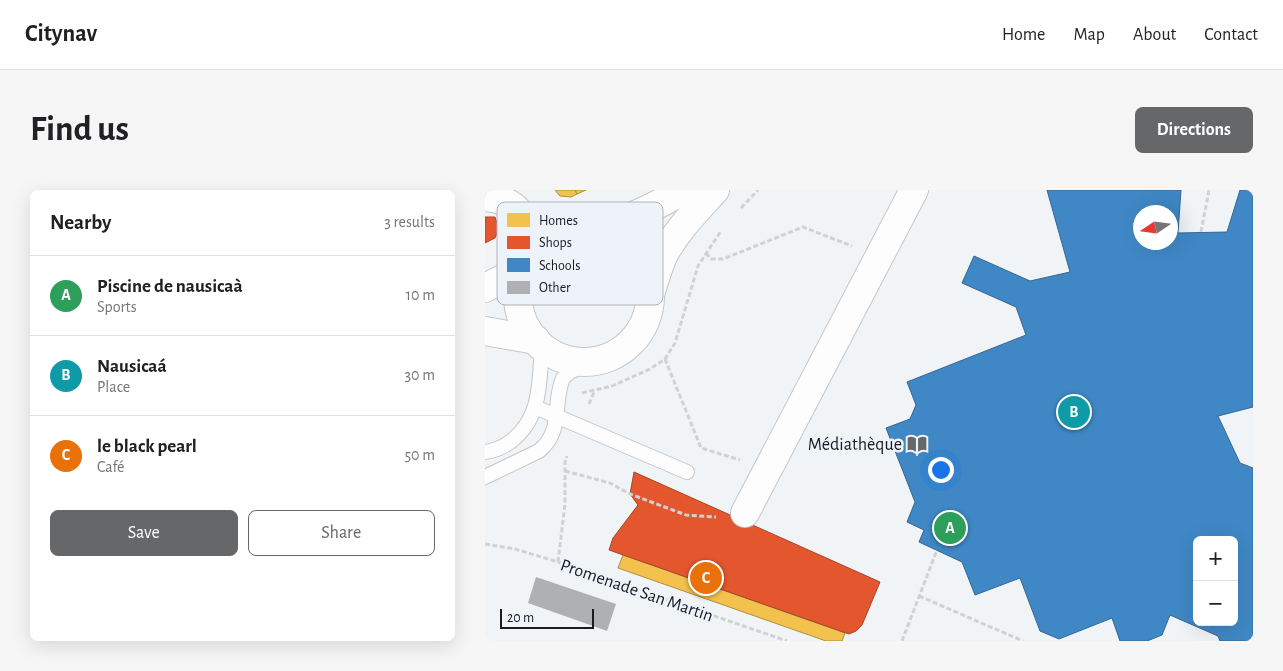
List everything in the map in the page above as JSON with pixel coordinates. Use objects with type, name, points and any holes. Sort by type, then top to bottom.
[{"type":"main road","points":[[662,202],[683,190]]},
{"type":"main road","points":[[663,259],[671,243],[715,190]]},
{"type":"main road","points":[[745,513],[914,190]]},
{"type":"main road","points":[[485,197],[507,202]]},
{"type":"main road","points":[[485,288],[497,281]]},
{"type":"main road","points":[[519,305],[525,324],[539,343],[552,353],[569,360],[593,361],[619,352],[634,339],[645,322],[649,305]]},
{"type":"main road","points":[[485,331],[539,343]]},
{"type":"lane","points":[[485,452],[498,448],[514,439],[531,419],[535,407],[539,343]]},
{"type":"lane","points":[[485,476],[539,451],[545,446],[553,432],[563,378],[570,372],[593,361]]},
{"type":"lane","points":[[535,407],[687,472]]},
{"type":"path","points":[[739,210],[758,190]]},
{"type":"path","points":[[1201,232],[1209,190]]},
{"type":"path","points":[[706,253],[711,259],[723,259],[803,227],[879,256]]},
{"type":"path","points":[[694,277],[706,253],[723,228]]},
{"type":"path","points":[[665,358],[701,448],[768,469]]},
{"type":"path","points":[[565,472],[610,483],[630,494],[687,515],[740,519],[745,513]]},
{"type":"path","points":[[558,562],[565,504]]},
{"type":"path","name":"Promenade San Martin","points":[[485,544],[558,562],[787,641]]},
{"type":"path","points":[[902,641],[937,550]]},
{"type":"path","points":[[919,596],[1023,641]]},
{"type":"building: Homes","points":[[555,190],[575,190],[577,194],[571,197],[560,196]]},
{"type":"building: Homes","points":[[575,190],[586,190],[577,194]]},
{"type":"building: Homes","points":[[623,555],[845,633],[842,641],[826,641],[618,568]]},
{"type":"building: Shops","points":[[485,217],[495,217],[497,234],[495,238],[485,243]]},
{"type":"building: Shops","points":[[634,472],[880,582],[862,625],[856,631],[849,634],[609,550],[613,538],[638,505],[630,494]]},
{"type":"building: Schools","points":[[1047,190],[1181,190],[1178,233],[1227,232],[1240,190],[1253,190],[1253,407],[1218,416],[1240,463],[1253,468],[1253,641],[1220,641],[1218,636],[1195,626],[1238,626],[1238,536],[1193,536],[1193,625],[1170,615],[1162,635],[1147,641],[1120,641],[1112,618],[1059,639],[1040,631],[1020,578],[975,595],[962,562],[919,542],[924,530],[907,522],[915,502],[886,428],[910,419],[916,405],[907,382],[1026,335],[1016,307],[962,283],[974,256],[1030,281],[1070,272]]},
{"type":"building: Other","points":[[536,577],[616,604],[607,631],[528,603]]},
{"type":"place","name":"Nausicaá","points":[[1074,412]]},
{"type":"place","name":"Médiathèque","points":[[917,444]]},
{"type":"place","name":"Piscine de nausicaà","points":[[950,528]]},
{"type":"place","name":"le black pearl","points":[[706,578]]}]
